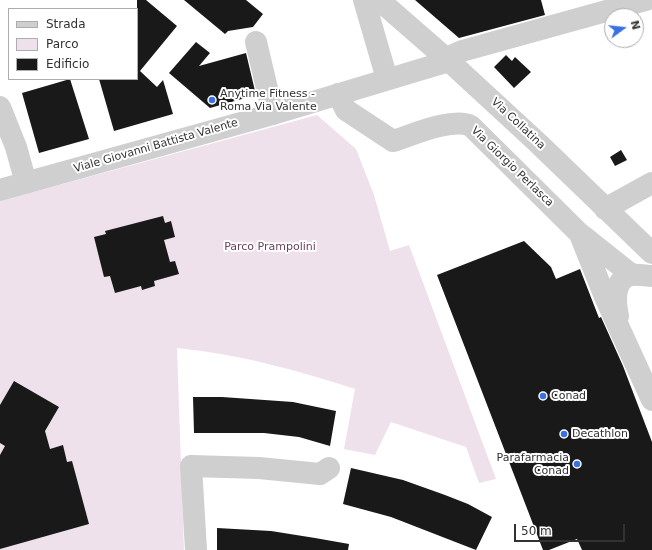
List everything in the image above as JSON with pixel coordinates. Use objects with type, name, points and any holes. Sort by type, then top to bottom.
[{"type":"street","points":[[364,0],[387,79]]},
{"type":"street","name":"Via Collatina","points":[[379,0],[449,61],[539,144],[652,253]]},
{"type":"street","name":"Viale Giovanni Battista Valente","points":[[0,190],[272,114],[449,61],[453,55],[462,51],[646,0]]},
{"type":"street","points":[[256,42],[272,114]]},
{"type":"street","name":"Via Giorgio Perlasca","points":[[338,94],[346,110],[393,141],[453,124],[464,123],[471,126],[578,232],[642,275]]},
{"type":"street","points":[[0,107],[14,140],[26,183]]},
{"type":"street","points":[[605,209],[652,183]]},
{"type":"street","name":"Via Giorgio Perlasca","points":[[578,232],[652,400]]},
{"type":"street","name":"Via Giorgio Perlasca","points":[[623,334],[615,298],[621,282],[642,275]]},
{"type":"street","points":[[196,550],[191,466],[259,468],[320,474],[328,468]]},
{"type":"green space","name":"Parco Prampolini","points":[[317,115],[356,149],[374,195],[390,251],[409,245],[496,479],[479,483],[466,447],[391,422],[375,455],[344,449],[355,389],[311,375],[267,364],[222,354],[177,348],[184,550],[0,550],[0,201]]},
{"type":"building","points":[[137,0],[146,0],[177,26],[140,71],[157,87],[163,80],[173,114],[114,131],[99,80],[138,80]]},
{"type":"building","points":[[184,0],[246,0],[263,14],[253,27],[228,31],[225,34]]},
{"type":"building","points":[[415,0],[541,0],[545,15],[459,38]]},
{"type":"building","points":[[196,42],[210,53],[199,66],[246,53],[256,95],[210,108],[169,73]]},
{"type":"building","points":[[506,55],[512,61],[515,57],[531,72],[514,88],[494,67]]},
{"type":"building","points":[[70,80],[89,139],[39,153],[22,93]]},
{"type":"building","points":[[621,150],[627,160],[615,166],[610,157]]},
{"type":"building","points":[[163,216],[165,223],[171,221],[175,237],[164,240],[170,262],[175,261],[179,274],[154,281],[155,286],[142,290],[141,286],[115,293],[110,276],[104,277],[94,237],[106,234],[105,231]]},
{"type":"building","name":"Conad","points":[[524,241],[551,267],[556,279],[580,269],[599,318],[601,317],[623,366],[652,442],[652,550],[582,550],[577,539],[549,550],[543,550],[437,275]]},
{"type":"building","points":[[14,381],[59,407],[45,431],[50,449],[63,445],[67,462],[72,461],[89,524],[0,549],[0,455],[5,446],[0,443],[0,405]]},
{"type":"building","points":[[193,397],[222,397],[293,402],[336,411],[330,446],[299,437],[264,433],[194,433]]},
{"type":"building","points":[[351,468],[403,480],[468,504],[492,517],[476,550],[391,517],[343,504]]},
{"type":"building","points":[[217,528],[271,531],[349,544],[348,550],[217,550]]},
{"type":"place","name":"Anytime Fitness - Roma Via Valente","points":[[212,100]]},
{"type":"place","name":"Conad","points":[[543,396]]},
{"type":"place","name":"Decathlon","points":[[564,434]]},
{"type":"place","name":"Parafarmacia Conad","points":[[577,464]]}]
